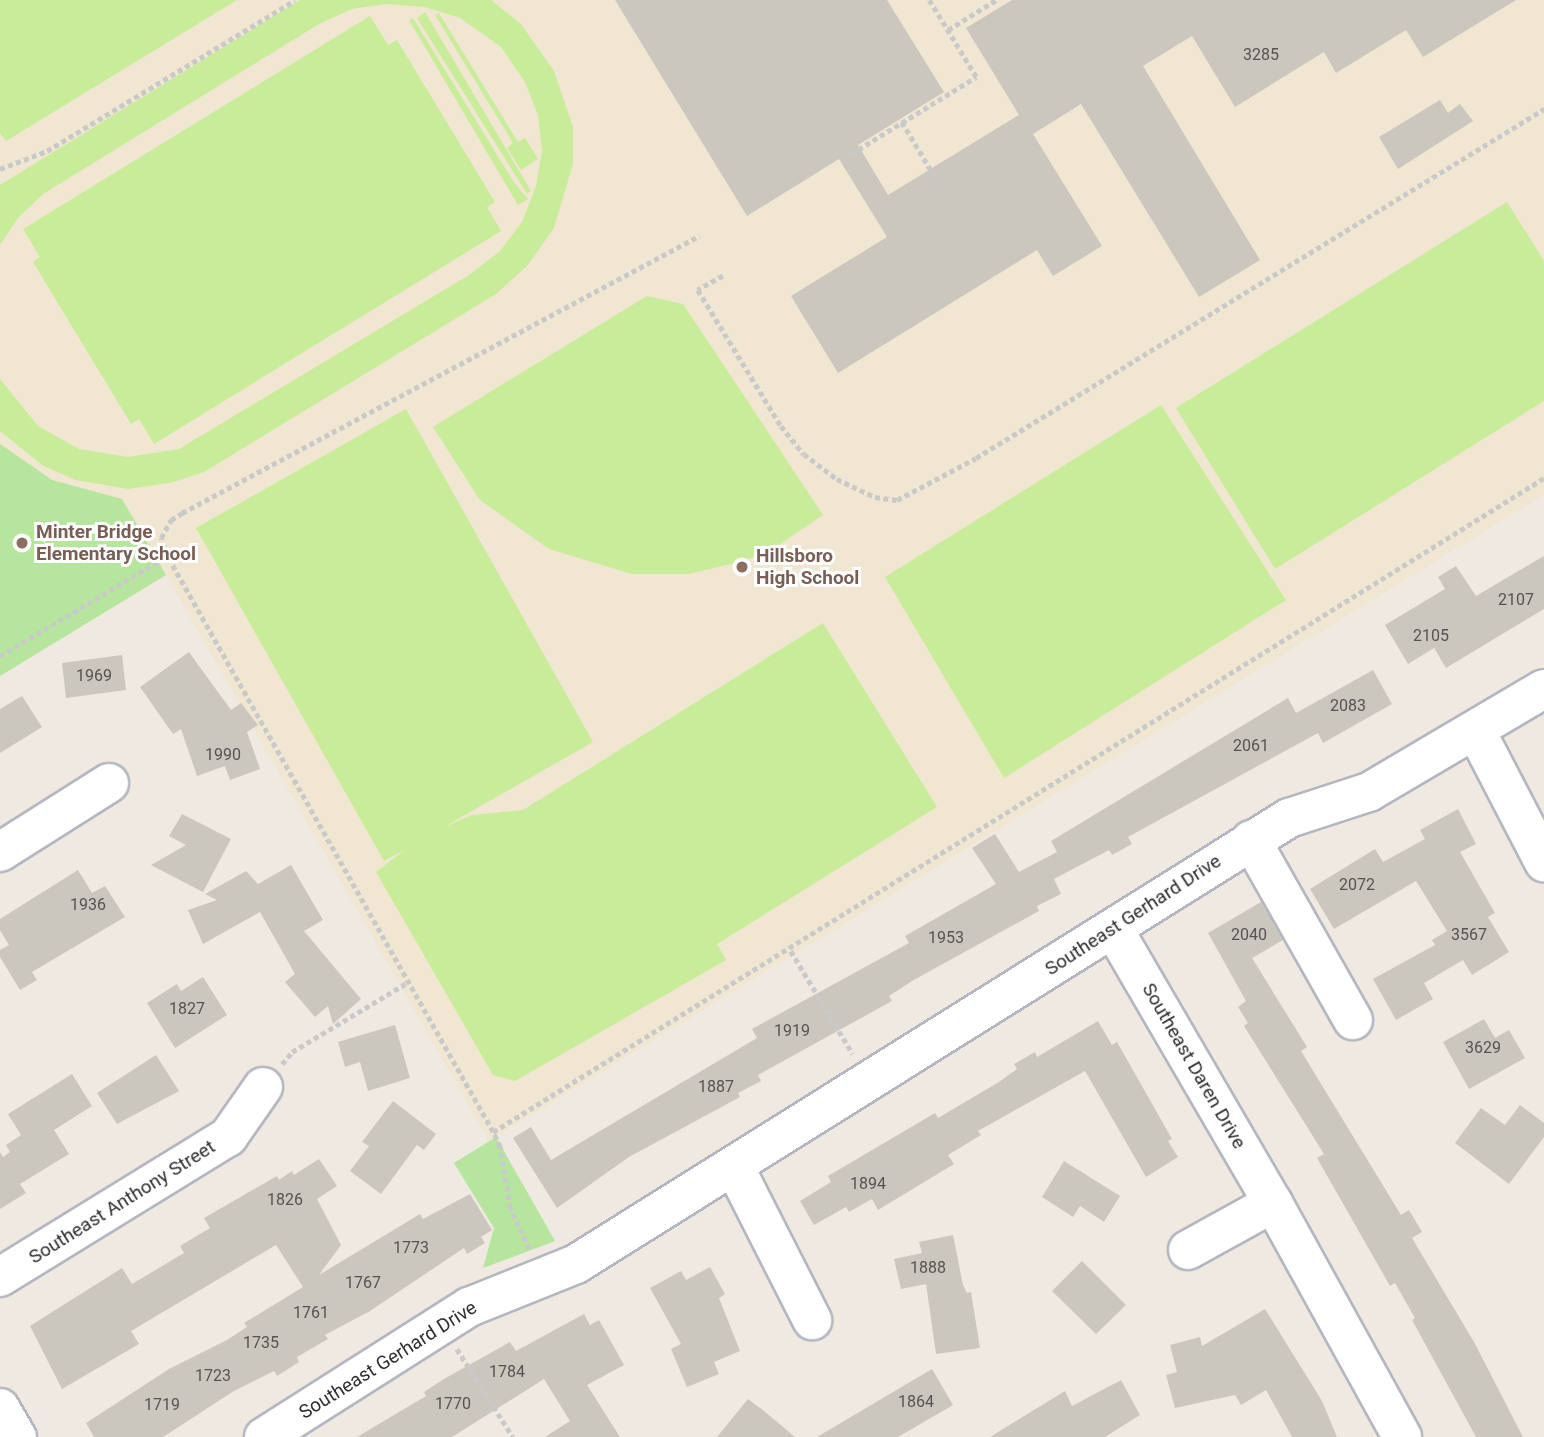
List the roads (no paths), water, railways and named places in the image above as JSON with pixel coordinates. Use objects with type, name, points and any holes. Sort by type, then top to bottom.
[{"type":"street","name":"Southeast Gerhard Drive","points":[[264,1437],[470,1307],[576,1264],[1114,930],[1251,840],[1289,818],[1369,792],[1544,689]]},
{"type":"street","points":[[1476,731],[1544,862]]},
{"type":"street","points":[[0,852],[109,783]]},
{"type":"street","points":[[1251,840],[1353,1020]]},
{"type":"street","name":"Southeast Daren Drive","points":[[1114,930],[1273,1203],[1402,1437]]},
{"type":"street","name":"Southeast Anthony Street","points":[[0,1277],[228,1137],[263,1087]]},
{"type":"street","points":[[734,1166],[812,1320]]},
{"type":"street","points":[[1188,1250],[1273,1203]]},
{"type":"street","points":[[0,1408],[17,1437]]},
{"type":"place","name":"Minter Bridge Elementary School","points":[[22,543]]},
{"type":"place","name":"Hillsboro High School","points":[[742,567]]}]
